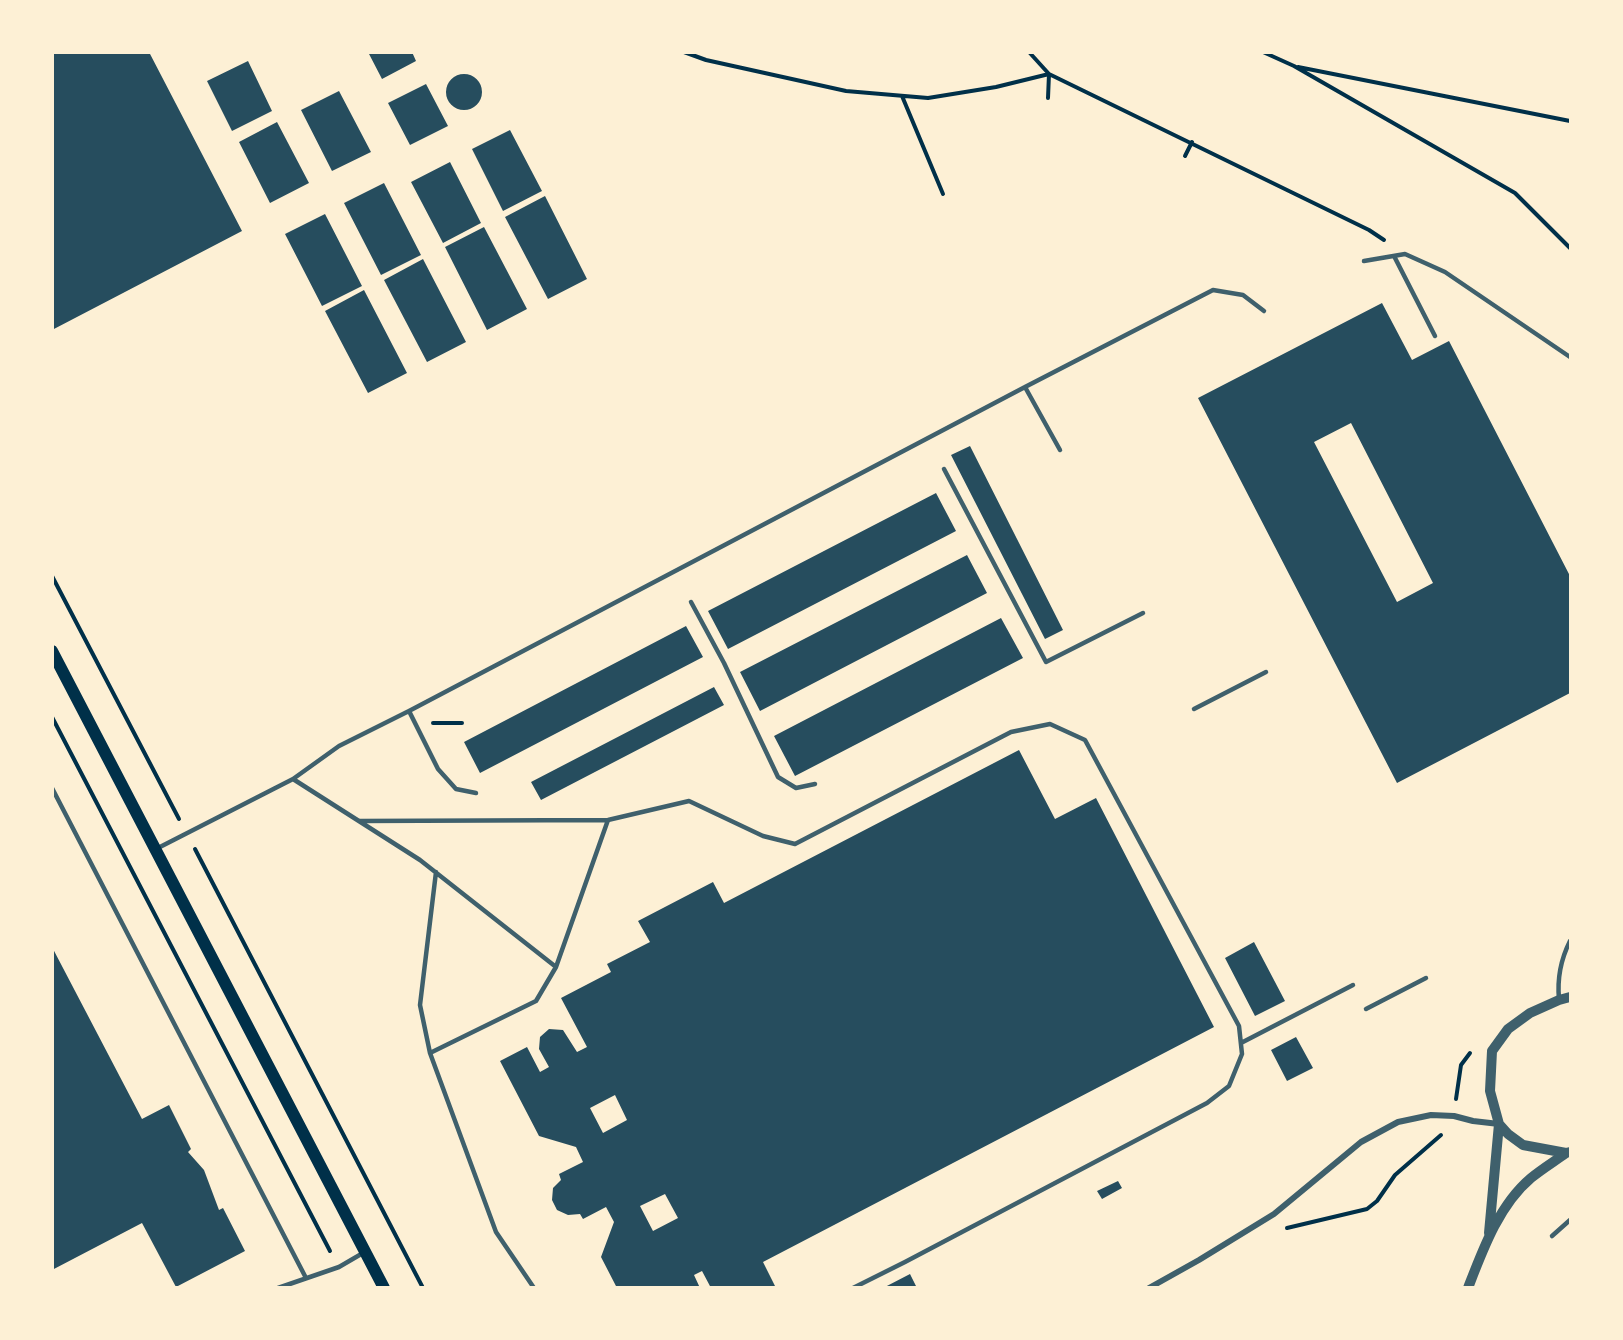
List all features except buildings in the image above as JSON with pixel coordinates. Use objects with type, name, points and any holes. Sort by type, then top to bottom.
[{"type":"main road","points":[[54,656],[384,1287]]},
{"type":"street","points":[[1488,1236],[1499,1124],[1490,1091],[1492,1051],[1508,1029],[1530,1012],[1570,997]]},
{"type":"street","points":[[1149,1287],[1199,1260],[1274,1214],[1361,1142],[1398,1122],[1431,1115],[1454,1116],[1499,1124],[1523,1145],[1568,1152]]},
{"type":"street","points":[[1468,1287],[1488,1236],[1510,1202],[1530,1179],[1568,1152]]},
{"type":"lane","points":[[1364,261],[1405,254],[1445,272],[1570,357]]},
{"type":"lane","points":[[1394,256],[1435,336]]},
{"type":"lane","points":[[156,849],[293,779],[339,746],[1213,290],[1243,295],[1264,311]]},
{"type":"lane","points":[[1025,387],[1060,450]]},
{"type":"lane","points":[[944,469],[1046,662],[1143,613]]},
{"type":"lane","points":[[691,602],[724,663],[778,777],[795,788],[815,784]]},
{"type":"lane","points":[[1194,710],[1266,672]]},
{"type":"lane","points":[[409,711],[438,769],[456,789],[476,793]]},
{"type":"lane","points":[[360,821],[608,820],[689,801],[763,836],[795,844],[1011,732],[1050,724],[1086,740],[1239,1026],[1242,1054],[1229,1086],[1207,1103],[853,1287]]},
{"type":"lane","points":[[293,779],[420,860],[556,967]]},
{"type":"lane","points":[[52,788],[306,1278]]},
{"type":"lane","points":[[430,1053],[536,1001],[556,967],[608,820]]},
{"type":"lane","points":[[436,873],[420,1005],[430,1053],[496,1232],[534,1287]]},
{"type":"lane","points":[[1559,1000],[1558,982],[1570,941]]},
{"type":"lane","points":[[1366,1010],[1426,978]]},
{"type":"lane","points":[[1240,1043],[1353,985]]},
{"type":"lane","points":[[1551,1236],[1570,1220]]},
{"type":"lane","points":[[278,1287],[339,1267],[366,1252]]},
{"type":"path","points":[[684,52],[706,60],[846,91],[928,98],[996,87],[1049,74]]},
{"type":"path","points":[[1029,52],[1049,74],[1369,230],[1405,254]]},
{"type":"path","points":[[1263,52],[1294,66],[1515,193],[1570,248]]},
{"type":"path","points":[[1294,66],[1570,121]]},
{"type":"path","points":[[1048,98],[1049,74]]},
{"type":"path","points":[[902,96],[943,194]]},
{"type":"path","points":[[1185,156],[1192,142]]},
{"type":"path","points":[[52,576],[423,1287]]},
{"type":"path","points":[[52,717],[339,1267]]},
{"type":"path","points":[[415,722],[462,723]]}]
